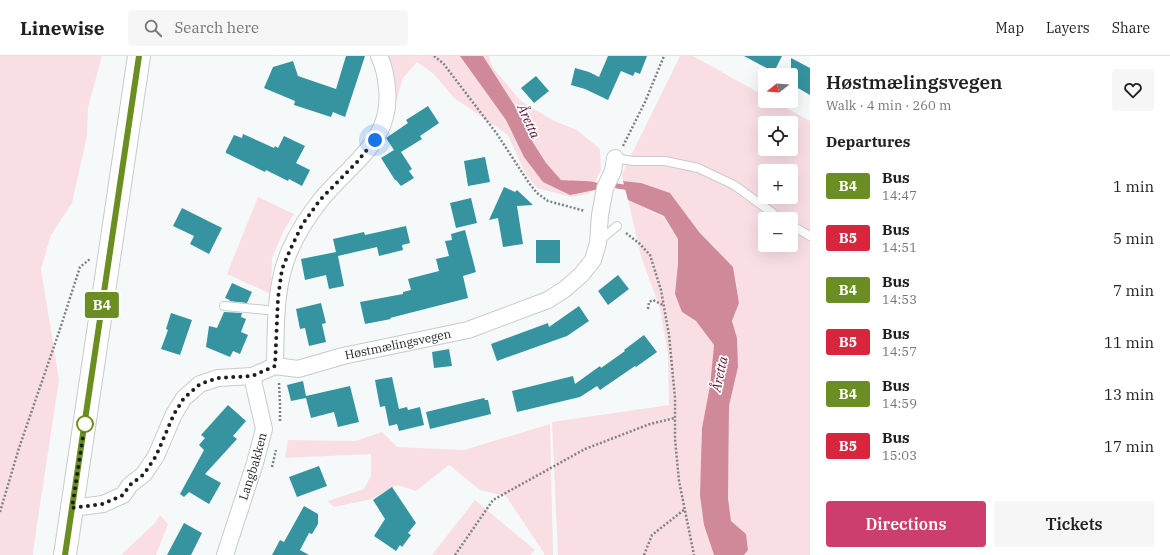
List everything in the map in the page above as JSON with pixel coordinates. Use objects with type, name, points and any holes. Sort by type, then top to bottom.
[{"type":"main road","points":[[65,555],[139,56]]},
{"type":"street","points":[[72,508],[103,504],[123,495],[130,485],[144,474],[156,456],[174,414],[184,398],[200,384],[218,378],[252,376],[275,366],[278,298],[282,269],[290,250],[302,225],[320,200],[357,162],[375,140],[387,116],[388,96],[386,75],[379,56]]},
{"type":"street","name":"Høstmælingsvegen","points":[[275,366],[298,369],[343,356],[468,330],[548,300],[565,289],[581,275],[593,260],[598,243],[600,215],[606,188],[613,171],[615,158]]},
{"type":"street","name":"Langbakken","points":[[225,555],[255,463],[264,429],[252,376]]},
{"type":"lane","points":[[615,158],[633,161],[665,160],[698,168],[734,186],[771,212]]},
{"type":"lane","points":[[598,243],[617,226]]},
{"type":"lane","points":[[798,229],[810,236]]},
{"type":"lane","points":[[224,306],[277,311]]},
{"type":"path","points":[[434,56],[443,63],[497,134],[529,183],[538,194],[548,201],[600,215]]},
{"type":"path","points":[[615,158],[626,143],[664,56]]},
{"type":"path","points":[[617,226],[640,244],[650,255],[660,290],[669,335],[675,398],[675,439],[679,481],[686,509],[694,555]]},
{"type":"path","points":[[0,512],[19,448],[60,332],[80,267],[102,251],[110,250]]},
{"type":"path","points":[[648,310],[648,302],[653,300],[663,306]]},
{"type":"path","points":[[455,555],[493,500],[585,449],[650,424],[675,418]]},
{"type":"path","points":[[644,555],[652,535],[686,509]]},
{"type":"shaded area","points":[[0,56],[102,56],[88,107],[87,136],[72,203],[51,235],[41,269],[59,380],[33,555],[0,555]]},
{"type":"shaded area","points":[[388,56],[489,56],[493,68],[521,101],[552,120],[577,130],[600,149],[601,170],[589,194],[571,197],[537,188],[525,173],[508,135],[454,98],[434,74],[417,62],[403,78],[393,112],[391,109],[390,61]]},
{"type":"shaded area","points":[[680,56],[693,56],[758,92],[758,108],[787,108],[810,121],[810,555],[744,555],[748,550],[746,534],[731,521],[728,498],[729,406],[738,367],[737,338],[732,321],[739,303],[733,267],[699,232],[641,183],[623,181],[622,174]]},
{"type":"shaded area","points":[[258,197],[294,214],[284,230],[272,258],[271,294],[227,274]]},
{"type":"shaded area","points":[[628,200],[664,217],[678,239],[678,264],[682,312],[696,321],[714,345],[710,386],[704,525],[714,555],[558,555],[552,422],[669,405],[668,354],[660,309],[641,256]]},
{"type":"shaded area","points":[[550,424],[553,555],[544,555],[506,496],[480,490],[449,465],[416,491],[397,485],[372,499],[334,507],[328,501],[364,489],[371,476],[371,454],[285,458],[288,440],[355,441],[382,432],[397,447],[464,450]]},
{"type":"shaded area","points":[[475,500],[535,550],[530,555],[432,555]]},
{"type":"shaded area","points":[[160,515],[168,524],[156,555],[121,555],[155,523]]},
{"type":"water","points":[[460,56],[483,56],[518,111],[532,141],[546,163],[561,180],[588,181],[597,183],[600,184],[600,189],[570,195],[543,182],[524,157],[506,120]]},
{"type":"water","points":[[623,181],[641,183],[670,193],[699,232],[733,267],[739,303],[732,321],[737,338],[738,367],[729,406],[728,498],[731,521],[746,534],[748,550],[744,555],[714,555],[704,525],[700,495],[702,428],[710,386],[714,345],[696,321],[682,312],[675,294],[678,264],[678,239],[664,216],[628,200]]},
{"type":"building","points":[[346,56],[365,56],[345,117],[333,112],[331,117],[294,105],[295,101],[264,88],[273,67],[293,61],[298,76],[336,89]]},
{"type":"building","points":[[608,56],[647,56],[640,74],[635,72],[633,76],[621,71],[608,100],[585,89],[571,85],[575,68],[599,77]]},
{"type":"building","points":[[744,56],[782,56],[776,68],[766,68]]},
{"type":"building","points":[[791,58],[810,68],[810,95],[798,88],[798,68],[791,68]]},
{"type":"building","points":[[536,76],[549,91],[534,103],[521,88]]},
{"type":"building","points":[[428,106],[439,123],[420,136],[422,139],[401,152],[412,169],[409,171],[414,178],[401,186],[395,180],[381,158],[394,150],[386,138],[408,123],[406,120]]},
{"type":"building","points":[[243,134],[274,148],[275,146],[278,148],[284,136],[305,146],[296,163],[310,170],[302,186],[266,170],[265,172],[226,153],[234,135],[242,138]]},
{"type":"building","points":[[485,157],[490,182],[468,186],[464,161]]},
{"type":"building","points":[[504,187],[515,192],[517,190],[533,205],[517,206],[523,244],[503,247],[498,218],[489,220]]},
{"type":"building","points":[[471,198],[477,223],[456,228],[450,203]]},
{"type":"building","points":[[182,208],[222,228],[209,254],[190,244],[194,236],[173,226]]},
{"type":"building","points":[[406,226],[410,243],[402,245],[403,250],[379,256],[377,247],[338,256],[344,286],[329,289],[326,275],[305,280],[301,259],[336,252],[333,239],[364,232],[365,235]]},
{"type":"building","points":[[465,230],[476,272],[463,276],[468,298],[390,318],[391,319],[365,324],[360,302],[403,294],[403,292],[411,290],[408,279],[439,271],[436,259],[449,256],[445,241],[452,240],[451,234]]},
{"type":"building","points":[[536,240],[560,240],[560,263],[536,263]]},
{"type":"building","points":[[618,275],[629,289],[608,305],[598,291]]},
{"type":"building","points":[[232,283],[252,292],[247,303],[229,301],[230,300],[225,298]]},
{"type":"building","points":[[321,303],[326,323],[322,324],[326,342],[309,346],[305,328],[300,329],[296,309]]},
{"type":"building","points":[[579,306],[589,321],[567,336],[497,361],[491,344],[548,323],[549,327]]},
{"type":"building","points":[[224,312],[242,313],[241,317],[246,319],[241,332],[248,335],[240,354],[233,351],[230,357],[206,347],[209,326],[217,328]]},
{"type":"building","points":[[171,313],[192,320],[180,355],[161,349],[168,330],[166,329]]},
{"type":"building","points":[[644,335],[657,352],[600,390],[597,386],[580,397],[517,412],[512,391],[573,376],[575,384],[600,366],[601,368],[625,351],[624,350]]},
{"type":"building","points":[[449,349],[452,366],[434,368],[432,352]]},
{"type":"building","points":[[392,377],[399,409],[407,407],[408,410],[420,407],[424,425],[399,431],[397,424],[389,426],[385,406],[380,407],[375,380]]},
{"type":"building","points":[[303,381],[306,396],[350,386],[359,422],[338,427],[334,412],[311,418],[306,398],[291,401],[287,385]]},
{"type":"building","points":[[484,398],[485,400],[488,400],[491,414],[430,429],[426,412]]},
{"type":"building","points":[[228,405],[246,421],[233,436],[237,439],[205,474],[221,483],[209,504],[189,492],[184,497],[180,494],[204,450],[199,445],[205,438],[201,435]]},
{"type":"building","points":[[319,466],[327,486],[297,497],[289,477]]},
{"type":"building","points":[[392,487],[416,523],[408,533],[411,535],[402,547],[400,545],[396,551],[374,536],[385,519],[373,500]]},
{"type":"building","points":[[304,506],[318,514],[318,524],[312,534],[309,533],[300,550],[309,555],[272,555],[280,540],[284,542]]},
{"type":"building","points":[[184,523],[202,533],[191,555],[167,555]]},
{"type":"waterway","name":"Åretta","points":[[617,186],[630,188]]},
{"type":"bus line","name":"B4","points":[[65,555],[139,56]]},
{"type":"route","points":[[85,424],[86,417],[72,508],[103,504],[123,495],[130,485],[144,474],[156,456],[174,414],[184,398],[200,384],[218,378],[252,376],[275,366],[278,298],[282,269],[290,250],[302,225],[320,200],[357,162],[375,140]]}]
